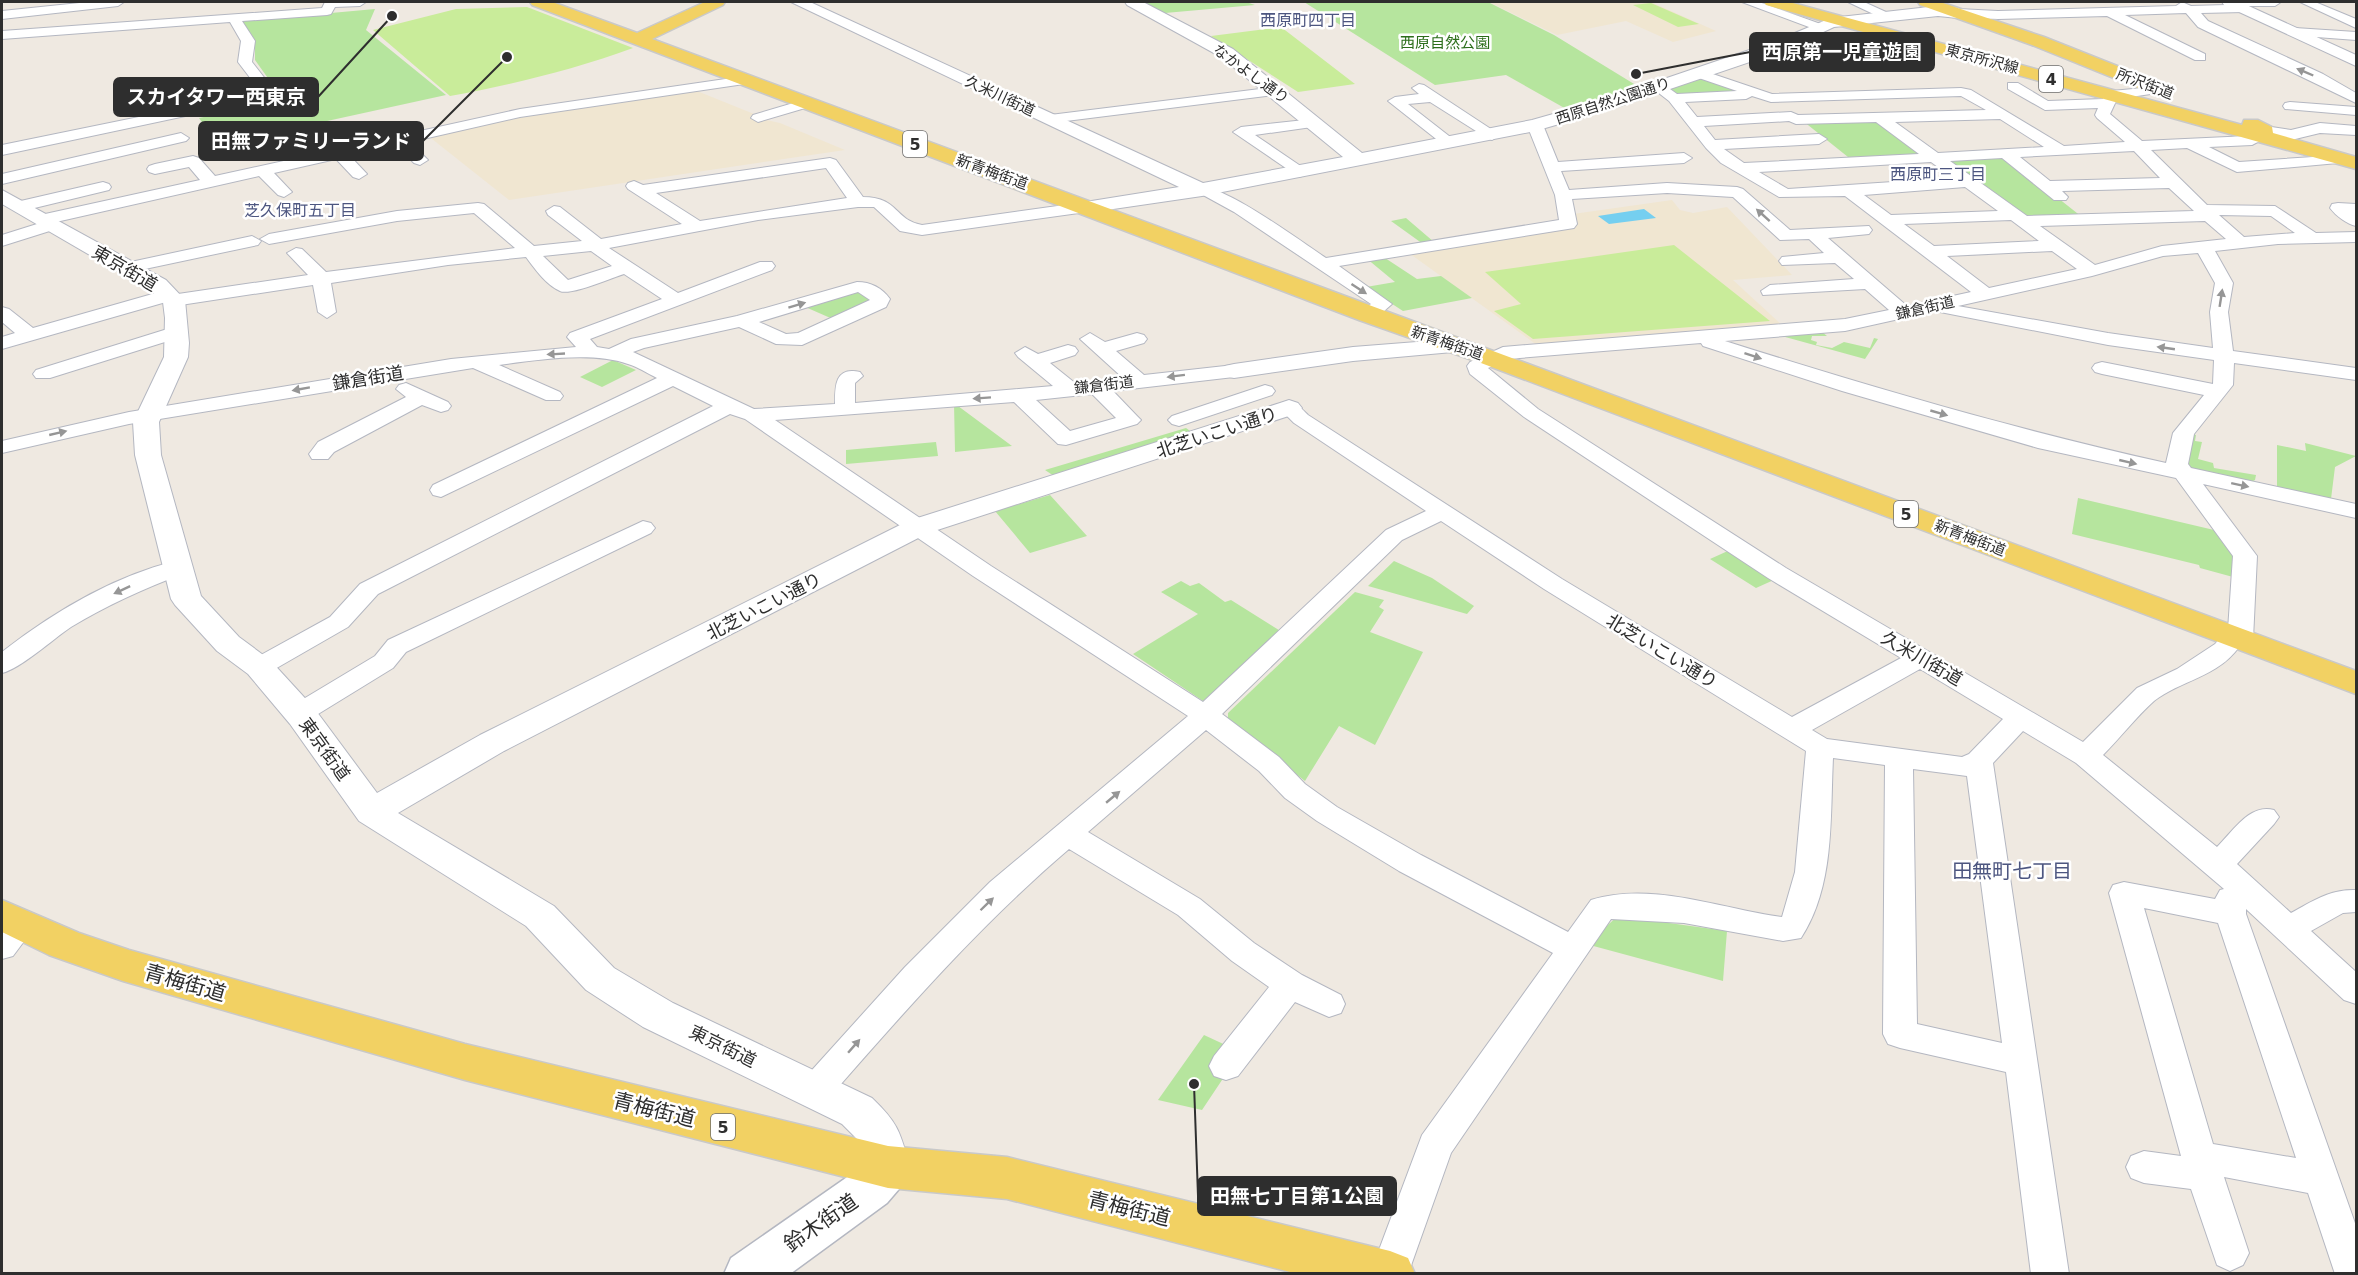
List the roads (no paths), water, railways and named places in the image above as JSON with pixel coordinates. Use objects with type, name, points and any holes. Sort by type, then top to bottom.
[{"type":"main road","name":"新青梅街道","points":[[538,2],[1368,315],[1490,358],[2356,683]]},
{"type":"main road","points":[[639,39],[717,2]]},
{"type":"main road","name":"東京所沢線","points":[[1772,2],[2110,99],[2263,134]]},
{"type":"main road","name":"所沢街道","points":[[1926,2],[1958,12],[2159,89],[2263,134],[2356,163]]},
{"type":"main road","name":"青梅街道","points":[[8,928],[123,965],[465,1062],[888,1167],[1007,1178],[1390,1273]]},
{"type":"main road","name":"鈴木街道","points":[[749,1274],[870,1188],[888,1167]]},
{"type":"street","points":[[2,15],[118,2]]},
{"type":"street","points":[[234,18],[242,2]]},
{"type":"street","points":[[2,35],[36,37],[123,31],[183,22],[327,11],[330,4],[360,2]]},
{"type":"street","name":"久米川街道","points":[[799,2],[1202,190]]},
{"type":"street","name":"なかよし通り","points":[[1132,2],[1227,53],[1277,91],[1360,161]]},
{"type":"street","points":[[1748,2],[1822,27]]},
{"type":"street","points":[[1854,2],[1891,17]]},
{"type":"street","points":[[2077,2],[2199,54]]},
{"type":"street","points":[[2174,2],[2188,9],[2212,28],[2318,77],[2356,99]]},
{"type":"street","name":"西原自然公園通り","points":[[1086,207],[1202,190],[1360,161],[1535,125],[1666,92],[1698,73],[1807,36],[1822,27],[1841,21],[1938,11],[1991,15],[2105,12],[2188,9],[2275,2]]},
{"type":"street","points":[[2306,2],[2356,24]]},
{"type":"street","points":[[2234,4],[2356,61]]},
{"type":"street","points":[[2,150],[270,93],[245,62],[248,41],[234,18]]},
{"type":"street","points":[[183,22],[183,38]]},
{"type":"street","points":[[2137,26],[2157,25]]},
{"type":"street","points":[[2295,32],[2356,36]]},
{"type":"street","points":[[2316,42],[2356,45]]},
{"type":"street","points":[[2338,52],[2356,54]]},
{"type":"street","points":[[1698,73],[1766,96],[1848,161]]},
{"type":"street","points":[[2,242],[46,222],[211,182],[520,113],[746,80]]},
{"type":"street","points":[[2013,86],[2045,105],[2110,99],[2159,89]]},
{"type":"street","points":[[1419,88],[1492,135]]},
{"type":"street","points":[[1050,119],[1277,91]]},
{"type":"street","points":[[1666,92],[1766,96],[1956,91],[1971,94],[2060,150]]},
{"type":"street","points":[[1666,92],[1719,155],[1785,194],[1968,182]]},
{"type":"street","points":[[1431,97],[1395,101],[1450,143]]},
{"type":"street","points":[[2110,99],[2102,115],[2138,146],[2172,183],[2239,242]]},
{"type":"street","points":[[758,118],[807,103]]},
{"type":"street","points":[[2290,106],[2356,111]]},
{"type":"street","points":[[1692,122],[2002,114]]},
{"type":"street","points":[[1880,118],[2092,271]]},
{"type":"street","points":[[1299,172],[1241,132],[1314,123]]},
{"type":"street","points":[[1321,264],[1568,224],[1563,195],[1535,125]]},
{"type":"street","points":[[1743,168],[2252,140],[2263,134],[2291,135],[2320,128],[2356,130]]},
{"type":"street","points":[[2,178],[182,140]]},
{"type":"street","points":[[399,140],[420,160]]},
{"type":"street","points":[[1711,145],[1819,140]]},
{"type":"street","points":[[2188,143],[2237,167],[2338,158]]},
{"type":"street","points":[[339,153],[359,174]]},
{"type":"street","points":[[2005,153],[2086,219]]},
{"type":"street","points":[[1551,167],[1684,158]]},
{"type":"street","points":[[155,169],[193,161],[211,182]]},
{"type":"street","points":[[697,226],[635,187],[830,163],[858,202]]},
{"type":"street","points":[[780,170],[802,208]]},
{"type":"street","points":[[262,171],[284,192]]},
{"type":"street","points":[[2047,186],[2172,183]]},
{"type":"street","points":[[8,203],[102,187]]},
{"type":"street","points":[[1563,195],[1667,188],[1737,192],[1786,236],[1863,230]]},
{"type":"street","points":[[1202,190],[1240,208],[1383,304],[1368,315]]},
{"type":"street","points":[[1849,190],[1987,295]]},
{"type":"street","points":[[2,343],[172,298],[448,260],[598,245],[802,208],[878,202],[906,227],[922,230],[1086,207]]},
{"type":"street","name":"東京街道","points":[[8,203],[158,285],[172,298],[177,332],[176,357],[148,415],[145,435],[176,568],[186,599],[228,644],[259,667],[300,713],[372,812],[391,826],[483,879],[540,916],[600,979],[658,1015],[857,1111],[878,1132],[888,1167]]},
{"type":"street","points":[[126,268],[260,240],[397,216],[477,208],[532,253],[548,273],[565,287],[626,267]]},
{"type":"street","points":[[2356,209],[2338,208],[2356,221]]},
{"type":"street","points":[[554,211],[598,245],[598,249],[676,300]]},
{"type":"street","points":[[1888,220],[2086,219],[2275,211],[2311,237]]},
{"type":"street","points":[[1814,234],[1905,314]]},
{"type":"street","name":"鎌倉街道","points":[[1490,358],[1503,353],[1552,347],[1697,338],[1845,325],[1905,314],[2092,271],[2162,251],[2239,242],[2311,237],[2356,237]]},
{"type":"street","points":[[1929,252],[2058,245]]},
{"type":"street","points":[[2086,756],[2146,694],[2186,675],[2224,650],[2237,638],[2245,556],[2177,464],[2184,433],[2223,385],[2224,356],[2220,312],[2223,280],[2204,246]]},
{"type":"street","points":[[296,253],[321,278],[327,312]]},
{"type":"street","points":[[1788,261],[1840,257]]},
{"type":"street","points":[[741,321],[783,340],[802,339],[879,303],[881,299],[865,287],[857,287],[741,321],[601,353],[577,337],[766,266]]},
{"type":"street","points":[[1770,291],[1869,283]]},
{"type":"street","points":[[1805,289],[1845,325]]},
{"type":"street","points":[[1931,307],[2108,339],[2356,374]]},
{"type":"street","points":[[2,313],[29,335]]},
{"type":"street","points":[[43,374],[177,332]]},
{"type":"street","points":[[1697,338],[1850,387],[2024,437],[2356,511]]},
{"type":"street","points":[[1137,339],[1096,344],[1139,381]]},
{"type":"street","name":"鎌倉街道","points":[[2,447],[56,433],[148,415],[379,376],[474,362],[601,353],[632,358],[752,415],[845,410],[1018,395],[1234,371],[1353,354],[1455,346]]},
{"type":"street","points":[[1068,351],[1030,357],[1070,389]]},
{"type":"street","name":"久米川街道","points":[[1490,358],[1477,366],[1477,370],[1531,413],[1776,573],[1922,657],[2086,756],[2229,888],[2290,929],[2356,991]]},
{"type":"street","points":[[474,362],[539,395]]},
{"type":"street","points":[[2102,368],[2216,391]]},
{"type":"street","points":[[1234,371],[1289,408]]},
{"type":"street","points":[[379,376],[441,406]]},
{"type":"street","points":[[845,410],[845,380],[853,376]]},
{"type":"street","points":[[441,490],[673,378]]},
{"type":"street","points":[[1018,395],[1066,439],[1130,420],[1095,386]]},
{"type":"street","points":[[1179,420],[1265,391]]},
{"type":"street","points":[[320,454],[326,447],[421,397]]},
{"type":"street","points":[[259,667],[339,622],[369,589],[729,406]]},
{"type":"street","name":"北芝いこい通り","points":[[372,812],[492,743],[918,527],[1289,408],[1441,512],[1552,584],[1820,747],[1965,766],[1979,761]]},
{"type":"street","points":[[789,438],[818,412]]},
{"type":"street","points":[[752,415],[1205,715],[1269,764],[1295,791],[1327,814],[1410,863],[1573,949]]},
{"type":"street","points":[[815,1090],[958,931],[1001,890],[1205,715],[1394,535],[1441,512]]},
{"type":"street","points":[[300,713],[384,662],[397,646],[643,528]]},
{"type":"street","points":[[2,665],[29,642],[79,611],[176,568]]},
{"type":"street","points":[[1790,730],[1922,657]]},
{"type":"street","points":[[2021,716],[1979,761],[2022,1061],[2049,1274]]},
{"type":"street","points":[[1390,1273],[1436,1146],[1602,908],[1621,904],[1790,930],[1797,923],[1808,881],[1820,747]]},
{"type":"street","points":[[1899,758],[1900,1034],[2022,1061]]},
{"type":"street","points":[[2264,817],[2229,888],[2321,1179],[2353,1270],[2356,1271]]},
{"type":"street","points":[[1068,834],[1189,907],[1243,952],[1290,984],[1329,1004]]},
{"type":"street","points":[[2229,888],[2124,893],[2202,1166],[2230,1252]]},
{"type":"street","points":[[2290,929],[2338,901],[2356,901]]},
{"type":"street","points":[[1226,1066],[1290,984]]},
{"type":"street","points":[[2144,1167],[2202,1166],[2321,1179]]},
{"type":"water","points":[[1644,209],[1656,218],[1609,224],[1598,216]]},
{"type":"place","name":"スカイタワー西東京","points":[[392,16]]},
{"type":"place","name":"田無ファミリーランド","points":[[507,57]]},
{"type":"place","name":"西原第一児童遊園","points":[[1636,74]]},
{"type":"place","name":"田無七丁目第1公園","points":[[1194,1084]]},
{"type":"district","name":"西原町四丁目","points":[[1308,20]]},
{"type":"district","name":"西原町三丁目","points":[[1938,174]]},
{"type":"district","name":"芝久保町五丁目","points":[[300,210]]},
{"type":"district","name":"田無町七丁目","points":[[2012,871]]},
{"type":"park label","name":"西原自然公園","points":[[1445,43]]}]
